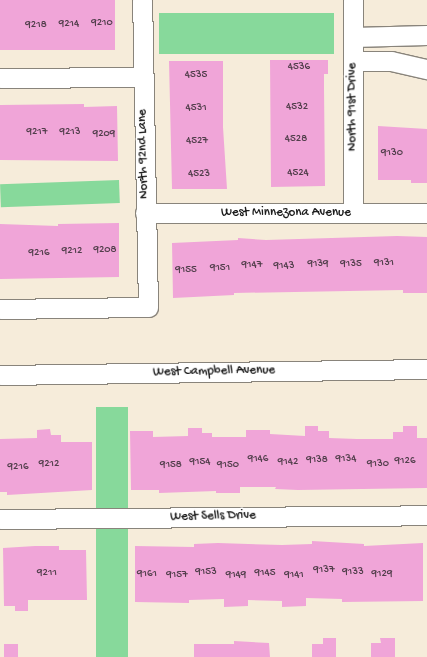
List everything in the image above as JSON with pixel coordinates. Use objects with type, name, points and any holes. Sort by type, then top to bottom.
[{"type":"street","name":"North 92nd Lane","points":[[0,309],[148,307],[142,0]]},
{"type":"street","name":"North 91st Drive","points":[[353,0],[353,213]]},
{"type":"street","points":[[353,37],[424,36],[424,68],[391,61],[353,61]]},
{"type":"street","points":[[0,78],[143,77]]},
{"type":"street","name":"West Minnezona Avenue","points":[[145,214],[427,213]]},
{"type":"street","name":"West Campbell Avenue","points":[[0,375],[427,369]]},
{"type":"street","name":"West Sells Drive","points":[[0,519],[427,515]]},
{"type":"green space","points":[[159,13],[334,13],[334,54],[159,54]]},
{"type":"green space","points":[[119,180],[120,203],[1,207],[0,184]]},
{"type":"green space","points":[[96,407],[128,407],[128,657],[96,657]]},
{"type":"building","points":[[0,0],[115,0],[115,50],[0,50]]},
{"type":"building","points":[[270,60],[328,60],[328,74],[324,74],[325,186],[271,187]]},
{"type":"building","points":[[169,61],[223,61],[223,127],[227,189],[172,189]]},
{"type":"building","points":[[84,104],[84,107],[117,106],[118,161],[0,160],[0,105]]},
{"type":"building","points":[[378,126],[427,129],[427,183],[411,183],[411,180],[378,180]]},
{"type":"building","points":[[119,223],[119,277],[0,279],[0,224],[58,226],[58,224]]},
{"type":"building","points":[[397,236],[427,237],[427,293],[403,293],[403,290],[234,293],[234,295],[173,298],[172,243],[238,240],[238,238],[266,240]]},
{"type":"building","points":[[305,426],[318,426],[318,431],[329,431],[329,438],[393,439],[393,432],[403,432],[403,426],[417,426],[417,438],[427,438],[427,488],[298,490],[275,489],[276,487],[240,487],[240,493],[216,493],[216,491],[159,493],[159,490],[131,490],[130,431],[153,431],[153,437],[188,436],[188,428],[202,428],[202,433],[212,433],[212,437],[246,437],[246,430],[270,430],[270,434],[305,436]]},
{"type":"building","points":[[50,429],[51,435],[61,435],[61,442],[92,442],[92,490],[7,495],[7,492],[0,492],[0,439],[37,438],[37,430]]},
{"type":"building","points":[[312,541],[364,544],[364,546],[423,543],[423,601],[342,602],[342,599],[306,598],[306,606],[282,607],[282,601],[248,600],[248,606],[224,607],[224,599],[189,600],[189,603],[135,602],[135,546],[194,547],[194,544],[218,543],[282,545],[312,544]]},
{"type":"building","points":[[59,546],[59,550],[86,550],[87,600],[28,600],[28,611],[15,611],[15,606],[4,606],[3,548]]},
{"type":"building","points":[[323,638],[336,638],[336,657],[312,657],[312,644],[323,644]]},
{"type":"building","points":[[380,638],[395,638],[395,657],[371,657],[371,643],[381,643]]},
{"type":"building","points":[[234,641],[269,643],[270,657],[194,657],[194,644],[234,644]]},
{"type":"building","points":[[4,644],[18,644],[18,657],[4,657]]}]
